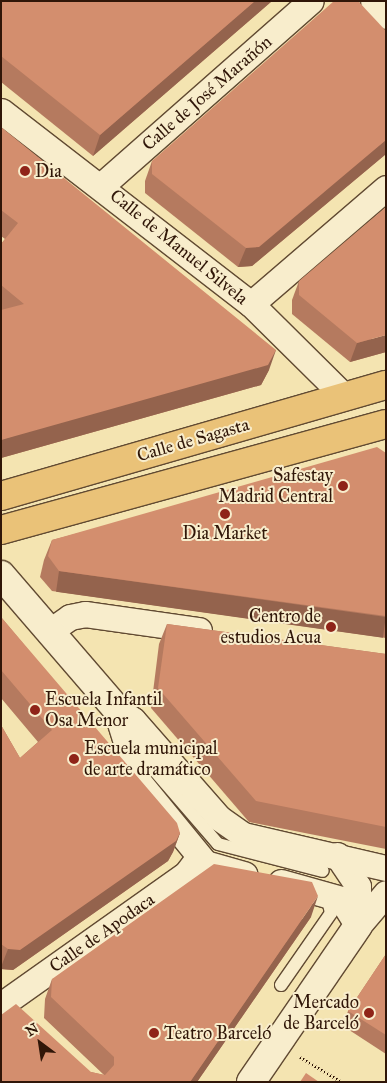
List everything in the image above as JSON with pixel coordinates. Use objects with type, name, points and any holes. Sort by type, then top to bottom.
[{"type":"main road","name":"Calle de Sagasta","points":[[1,496],[386,385]]},
{"type":"main road","name":"Calle de Sagasta","points":[[1,530],[386,424]]},
{"type":"street","name":"Calle de José Marañón","points":[[102,186],[312,1]]},
{"type":"street","points":[[373,1],[386,16]]},
{"type":"street","name":"Calle de Manuel Silvela","points":[[1,110],[102,186],[251,304],[345,397]]},
{"type":"street","points":[[251,304],[386,188]]},
{"type":"street","points":[[1,575],[114,707],[133,720],[219,818],[243,835],[358,886],[358,926]]},
{"type":"street","points":[[50,632],[70,617],[86,614],[221,633]]},
{"type":"street","points":[[114,707],[138,781],[199,857],[213,867],[328,873],[386,868]]},
{"type":"street","name":"Calle de Apodaca","points":[[3,1001],[186,874],[199,857]]},
{"type":"street","points":[[328,873],[358,926]]},
{"type":"street","points":[[251,1082],[358,926],[386,893]]},
{"type":"street","points":[[3,1001],[24,1018]]},
{"type":"lane","points":[[281,985],[331,913],[328,873]]},
{"type":"path","points":[[300,1057],[342,1082]]},
{"type":"building","points":[[1,1],[255,1],[100,135],[1,56]]},
{"type":"building","points":[[334,1],[358,1],[386,31],[386,140],[259,247],[246,248],[152,174],[152,161]]},
{"type":"building","points":[[1,127],[276,350],[268,365],[1,440],[1,310],[24,304],[1,285],[1,244],[18,223],[1,210]]},
{"type":"building","points":[[386,207],[386,335],[357,343],[299,295],[299,281]]},
{"type":"building","points":[[377,447],[386,453],[386,616],[59,571],[48,556],[52,540]]},
{"type":"building","points":[[1,617],[177,823],[180,833],[176,841],[20,950],[8,949],[1,944],[1,725],[20,758],[52,730],[1,670]]},
{"type":"building","points":[[167,624],[386,654],[386,827],[256,801],[158,688]]},
{"type":"building","points":[[214,864],[312,882],[318,896],[190,1082],[1,1082],[1,1015],[16,1004],[91,1072],[105,1075],[114,1065],[114,1057],[51,997],[52,979]]},
{"type":"building","name":"Mercado de Barceló","points":[[386,954],[386,1035],[348,1011]]},
{"type":"building","points":[[306,1073],[319,1082],[300,1082]]},
{"type":"place","name":"Dia","points":[[25,171]]},
{"type":"place","name":"Safestay Madrid Central","points":[[343,486]]},
{"type":"place","name":"Dia Market","points":[[225,514]]},
{"type":"place","name":"Centro de estudios Acua","points":[[331,627]]},
{"type":"place","name":"Escuela Infantil Osa Menor","points":[[35,710]]},
{"type":"place","name":"Escuela municipal de arte dramático","points":[[74,759]]},
{"type":"place","name":"Mercado de Barceló","points":[[369,1013]]},
{"type":"place","name":"Teatro Barceló","points":[[154,1033]]}]
